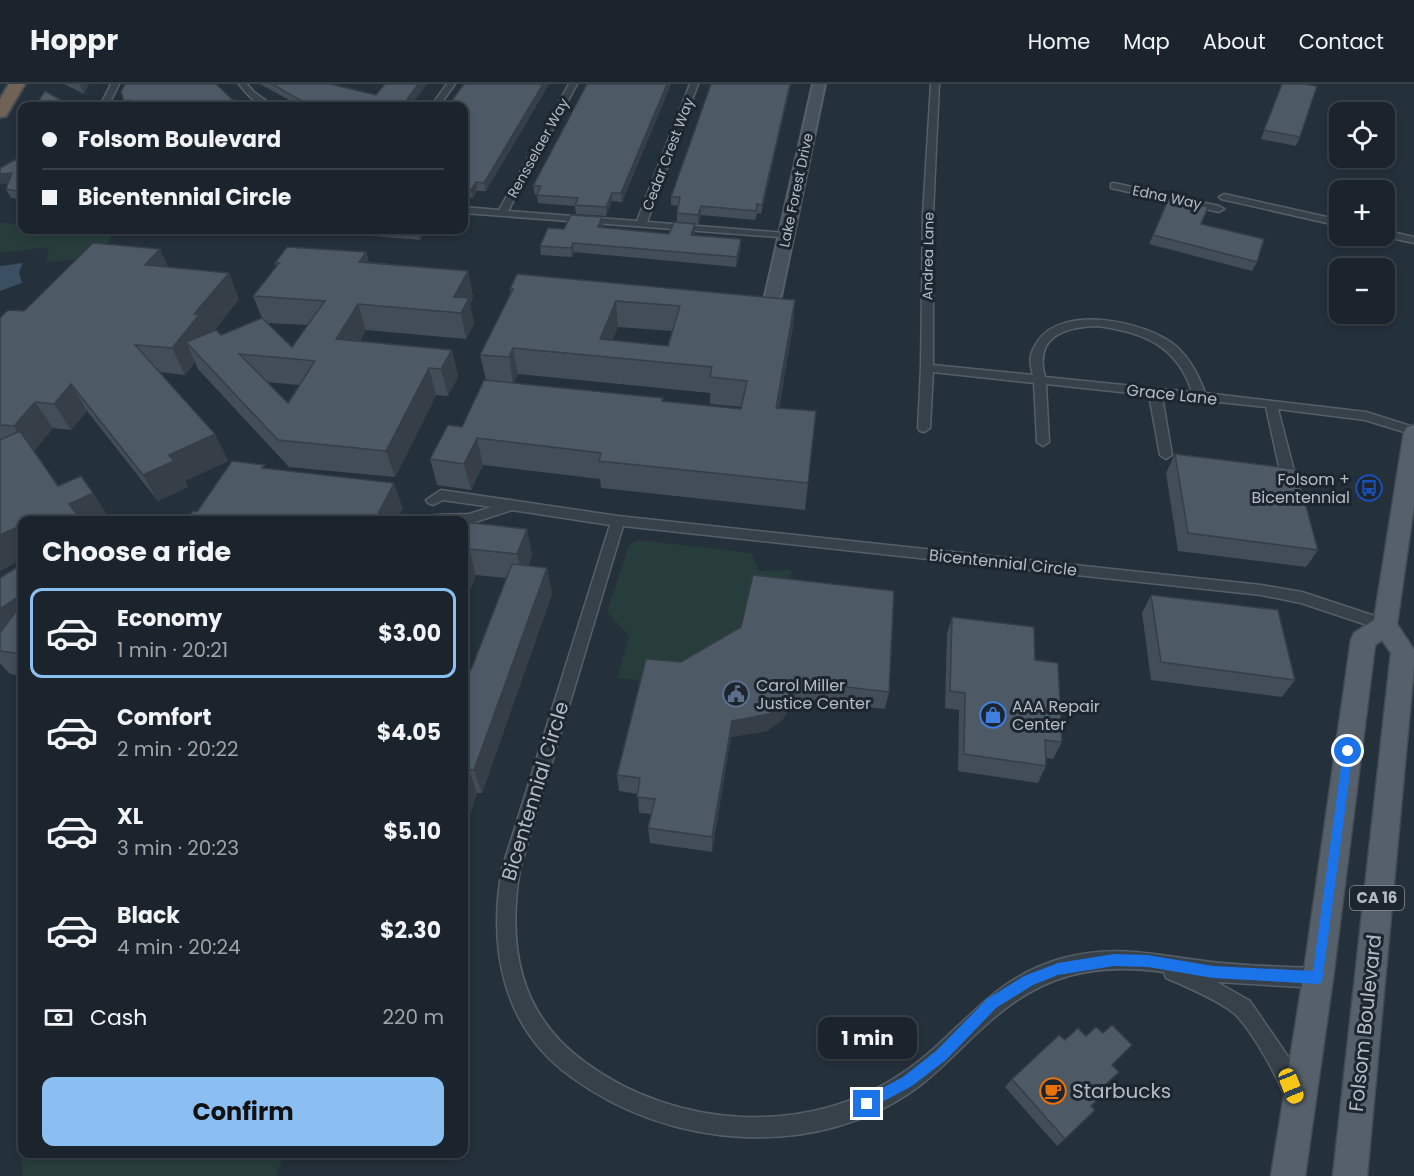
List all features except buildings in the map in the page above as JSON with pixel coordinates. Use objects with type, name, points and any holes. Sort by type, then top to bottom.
[{"type":"highway","points":[[0,105],[16,84]]},
{"type":"highway","points":[[0,112],[16,84]]},
{"type":"main road","points":[[1384,625],[1414,431]]},
{"type":"main road","name":"CA 16","points":[[1288,1176],[1318,978],[1363,640],[1384,625]]},
{"type":"main road","name":"Folsom Boulevard","points":[[1350,1176],[1403,652],[1384,625]]},
{"type":"street","points":[[106,102],[115,84]]},
{"type":"street","points":[[243,84],[251,94],[263,102]]},
{"type":"street","points":[[438,102],[451,84]]},
{"type":"street","name":"Rensselaer Way","points":[[502,213],[573,84]]},
{"type":"street","name":"Cedar Crest Way","points":[[641,224],[694,84]]},
{"type":"street","name":"Lake Forest Drive","points":[[773,296],[819,84]]},
{"type":"street","name":"Andrea Lane","points":[[924,428],[927,368],[928,214],[934,84]]},
{"type":"street","name":"Edna Way","points":[[1114,186],[1219,209]]},
{"type":"street","points":[[1224,198],[1329,221]]},
{"type":"street","points":[[468,210],[786,236]]},
{"type":"street","points":[[1395,236],[1414,240]]},
{"type":"street","points":[[1043,442],[1040,380],[1035,365],[1037,352],[1044,340],[1057,331],[1074,325],[1095,322],[1114,324],[1132,328],[1166,344],[1189,368],[1200,397]]},
{"type":"street","name":"Grace Lane","points":[[927,368],[1365,416],[1414,431]]},
{"type":"street","points":[[1155,392],[1166,455]]},
{"type":"street","points":[[1270,404],[1287,471]]},
{"type":"street","name":"Bicentennial Circle","points":[[433,500],[441,495],[618,520],[1261,590],[1302,598],[1384,625]]},
{"type":"street","points":[[447,516],[460,498]]},
{"type":"street","points":[[468,519],[513,505]]},
{"type":"street","name":"Bicentennial Circle","points":[[618,520],[511,869],[506,889],[503,930],[512,979],[528,1014],[558,1054],[584,1078],[616,1097],[642,1108],[702,1124],[759,1127],[811,1121],[862,1105],[908,1082],[941,1055],[992,1004],[1028,981],[1077,964],[1114,960],[1148,961],[1213,972],[1318,978]]},
{"type":"street","points":[[1148,961],[1199,982],[1243,1008],[1284,1068],[1299,1104]]},
{"type":"green space","points":[[0,223],[18,224],[18,234],[107,234],[112,237],[100,250],[74,259],[46,262],[49,247],[0,253]]},
{"type":"green space","points":[[638,540],[752,553],[758,571],[792,570],[786,594],[749,590],[737,640],[677,674],[647,670],[640,680],[617,678],[629,636],[607,612],[629,545]]},
{"type":"green space","points":[[18,1104],[18,1127],[16,1107]]},
{"type":"green space","points":[[21,1158],[283,1158],[276,1176],[23,1176]]},
{"type":"water","points":[[23,263],[19,272],[22,283],[0,291],[0,266]]},
{"type":"place","name":"Folsom + Bicentennial","points":[[1369,488]]},
{"type":"place","name":"Carol Miller Justice Center","points":[[736,694]]},
{"type":"place","name":"AAA Repair Center","points":[[993,715]]},
{"type":"place","name":"Starbucks","points":[[1053,1091]]},
{"type":"route","points":[[867,1104],[908,1082],[941,1055],[992,1004],[1028,981],[1058,969],[1077,964],[1114,960],[1148,961],[1213,972],[1318,978],[1348,751]]}]
